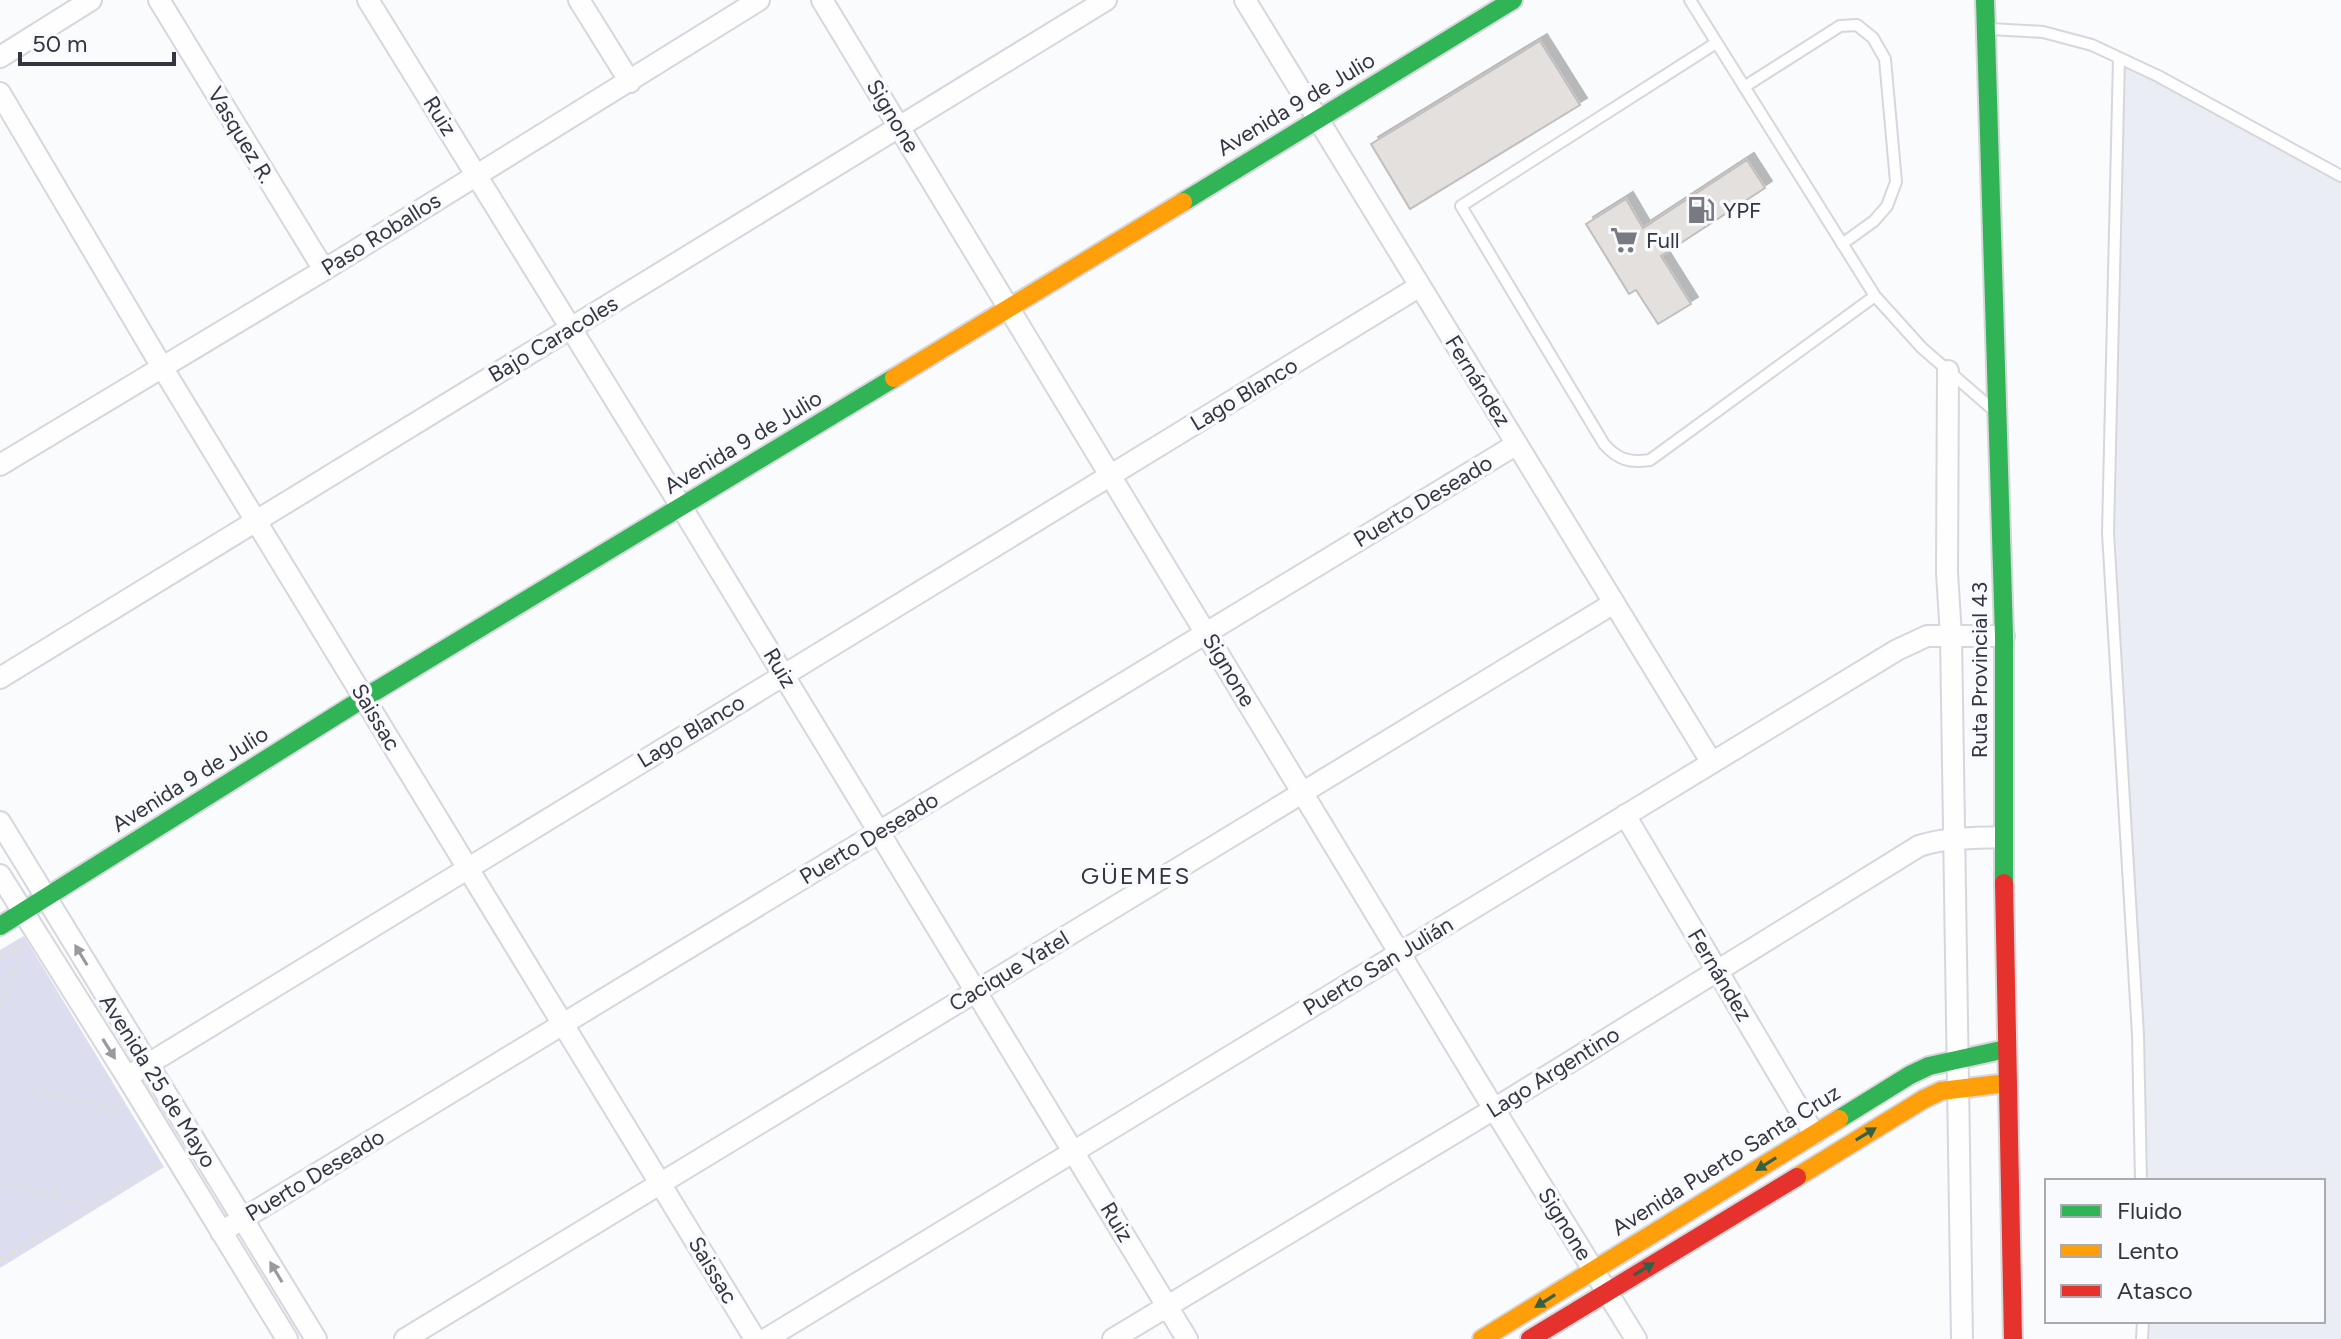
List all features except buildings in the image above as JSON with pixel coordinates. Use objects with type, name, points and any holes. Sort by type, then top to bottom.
[{"type":"street","points":[[0,57],[91,0]]},
{"type":"street","name":"Vasquez R.","points":[[159,0],[324,270]]},
{"type":"street","name":"Ruiz","points":[[368,0],[880,831],[1187,1339]]},
{"type":"street","points":[[579,0],[630,82]]},
{"type":"street","name":"Paso Roballos","points":[[1,463],[324,270],[759,0]]},
{"type":"street","name":"Signone","points":[[822,0],[1636,1339]]},
{"type":"street","name":"Bajo Caracoles","points":[[0,678],[1106,0]]},
{"type":"street","name":"Fernández","points":[[1245,0],[1712,763]]},
{"type":"street","name":"Avenida 9 de Julio","points":[[0,926],[364,698],[682,508],[1513,0]]},
{"type":"street","name":"Ruta Provincial 43","points":[[1985,0],[2004,636],[2003,837],[2013,1339]]},
{"type":"street","name":"Saissac","points":[[0,93],[162,367],[755,1339]]},
{"type":"street","name":"Lago Blanco","points":[[127,1077],[1420,286]]},
{"type":"street","points":[[1948,371],[1947,573],[1951,636],[1962,1339]]},
{"type":"street","name":"Puerto Deseado","points":[[221,1232],[1517,444]]},
{"type":"street","name":"Cacique Yatel","points":[[405,1339],[1614,603]]},
{"type":"street","name":"Puerto San Julián","points":[[766,1339],[1897,650],[1927,636],[2004,636]]},
{"type":"street","name":"Fernández","points":[[1625,815],[1814,1134]]},
{"type":"street","name":"Avenida 25 de Mayo","points":[[0,822],[316,1339]]},
{"type":"street","name":"Lago Argentino","points":[[1113,1339],[1494,1109],[1919,846],[1933,841],[2003,837]]},
{"type":"street","name":"Avenida 25 de Mayo","points":[[0,875],[287,1339]]},
{"type":"street","name":"Avenida Puerto Santa Cruz","points":[[1482,1339],[1910,1075],[1929,1066],[2006,1049]]},
{"type":"street","points":[[1530,1339],[1924,1099],[1941,1091],[2007,1083]]},
{"type":"lane","points":[[1690,0],[1875,296],[1922,348],[1997,413]]},
{"type":"lane","points":[[1744,87],[1840,26],[1857,25],[1873,38],[1885,59],[1896,182],[1887,206],[1874,221],[1842,244]]},
{"type":"lane","points":[[1985,29],[2043,32],[2092,45],[2158,76],[2341,176]]},
{"type":"lane","points":[[1716,43],[1461,206],[1604,444],[1614,455],[1632,463],[1650,460],[1875,296]]},
{"type":"lane","points":[[2119,58],[2108,533],[2138,1035],[2141,1179]]},
{"type":"path","points":[[23,944],[31,957]]},
{"type":"path","points":[[0,958],[23,944]]},
{"type":"path","points":[[0,1009],[23,944]]},
{"type":"path","points":[[30,1088],[124,1110]]},
{"type":"path","points":[[116,1097],[130,1121]]},
{"type":"path","points":[[0,1260],[157,1165],[150,1154]]},
{"type":"path","points":[[6,1184],[89,1206]]},
{"type":"shaded area","points":[[2119,58],[2341,176],[2341,1339],[2142,1339],[2143,1323],[2325,1323],[2325,1179],[2141,1179],[2108,533]]},
{"type":"shaded area","points":[[24,936],[164,1167],[0,1268],[0,950]]},
{"type":"traffic: fast","points":[[1183,202],[1513,0]]},
{"type":"traffic: fast","points":[[1985,0],[2004,636],[2004,883]]},
{"type":"traffic: fast","points":[[0,926],[364,698],[894,378]]},
{"type":"traffic: fast","points":[[1839,1119],[1929,1066],[2006,1049]]},
{"type":"traffic: slow","points":[[894,378],[1183,202]]},
{"type":"traffic: slow","points":[[1797,1177],[1941,1091],[2007,1083]]},
{"type":"traffic: slow","points":[[1482,1339],[1839,1119]]},
{"type":"traffic: jam","points":[[2004,883],[2013,1339]]},
{"type":"traffic: jam","points":[[1530,1339],[1797,1177]]},
{"type":"place","name":"YPF","points":[[1701,210]]},
{"type":"place","name":"Full","points":[[1624,240]]},
{"type":"district","name":"GÜEMES","points":[[1136,875]]}]
